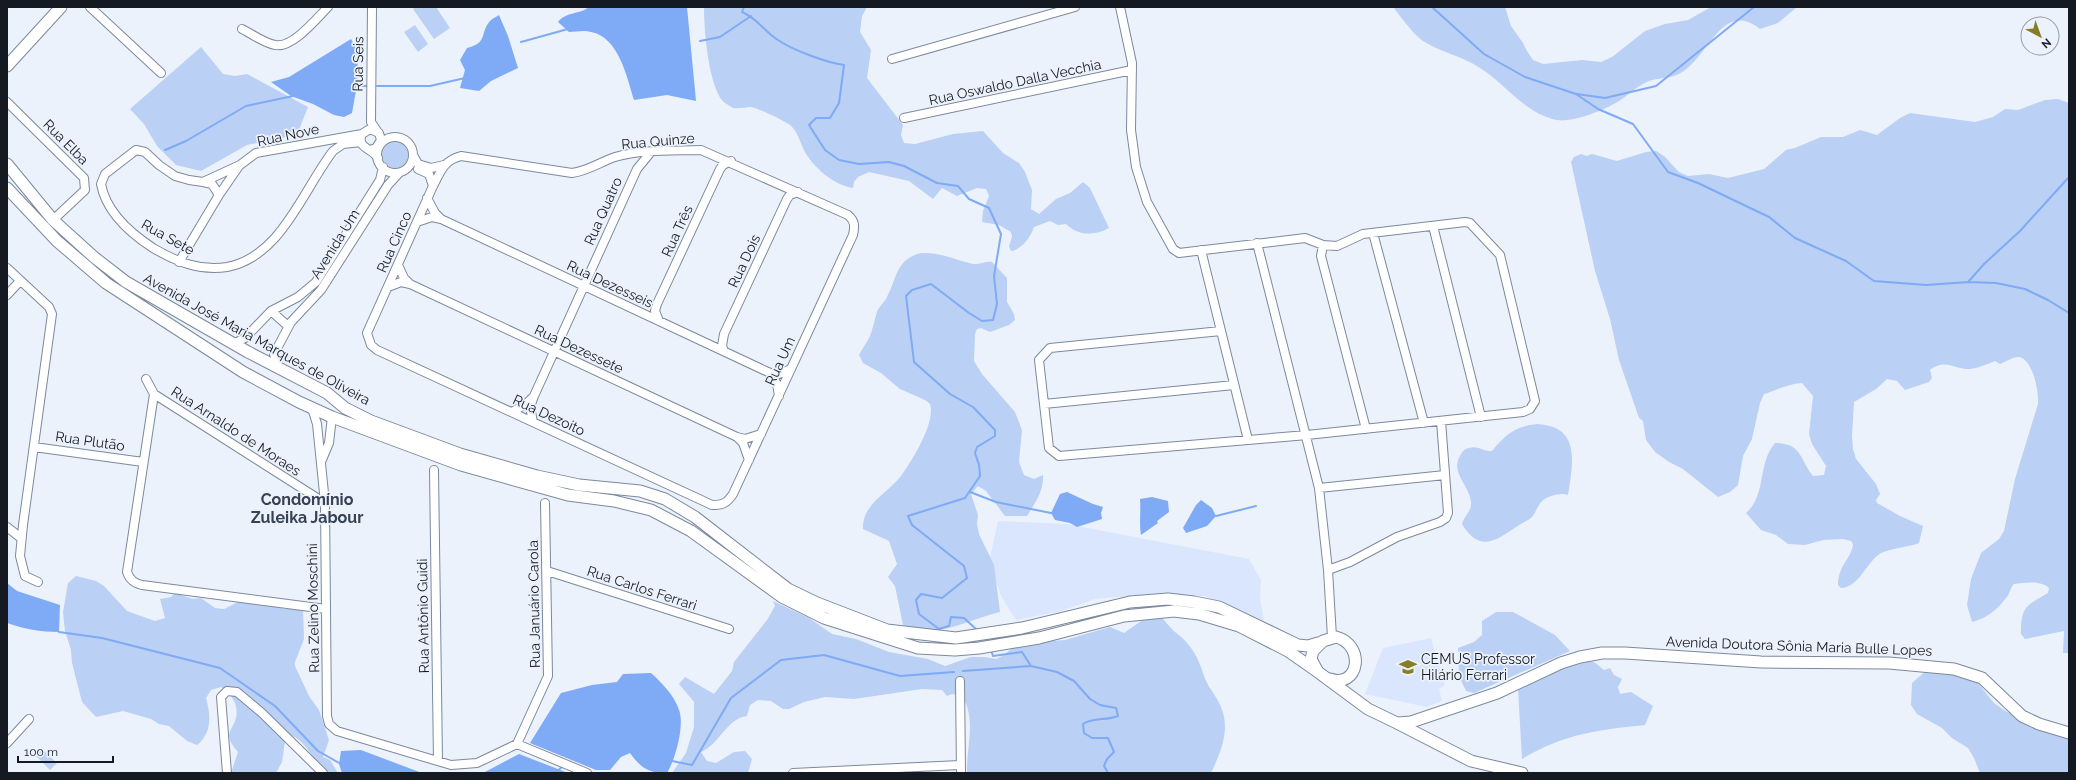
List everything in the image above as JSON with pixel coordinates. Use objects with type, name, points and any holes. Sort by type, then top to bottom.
[{"type":"main road","points":[[7,66],[61,7]]},
{"type":"main road","name":"Avenida José Maria Marques de Oliveira","points":[[7,164],[53,220],[95,258],[126,282],[233,344],[327,394],[345,408],[371,421],[460,454],[565,482],[640,492],[665,499],[695,517],[788,590],[816,603],[887,630],[956,638],[982,635],[1050,622],[1117,604],[1143,600],[1168,599],[1219,607],[1298,645],[1308,646],[1318,643]]},
{"type":"main road","points":[[7,172],[20,187],[27,190]]},
{"type":"main road","name":"Avenida José Maria Marques de Oliveira","points":[[7,188],[58,241],[106,283],[243,372],[262,380],[312,408],[332,417],[461,465],[568,495],[635,505],[651,510],[691,532],[782,597],[824,618],[918,648],[955,650],[1038,638],[1124,616],[1174,611],[1199,614],[1239,626],[1288,652],[1318,672]]},
{"type":"main road","points":[[211,352],[213,342],[218,341],[260,363],[273,366]]},
{"type":"main road","points":[[262,380],[272,382],[291,391],[296,386],[294,377]]},
{"type":"main road","points":[[327,394],[332,417]]},
{"type":"main road","points":[[1358,701],[1351,689],[1353,672],[1356,664],[1354,652],[1346,642],[1332,637],[1318,643],[1313,651],[1312,659],[1318,672],[1330,679],[1358,701],[1368,708],[1471,760],[1522,773]]},
{"type":"main road","name":"Avenida Doutora Sônia Maria Bulle Lopes","points":[[1397,723],[1411,722],[1497,693],[1561,663],[1580,657],[1602,653],[1625,653],[1761,662],[1889,663],[1954,669],[1982,678],[2022,716],[2069,733]]},
{"type":"main road","points":[[1330,679],[1342,681],[1353,672]]},
{"type":"street","points":[[90,7],[161,73]]},
{"type":"street","points":[[242,29],[274,45],[285,45],[294,40],[328,7]]},
{"type":"street","name":"Rua Seis","points":[[371,122],[372,7]]},
{"type":"street","points":[[892,59],[1075,7]]},
{"type":"street","points":[[1120,7],[1132,70],[1131,130],[1136,167],[1147,202],[1174,249],[1179,253],[1305,238],[1323,245],[1341,245],[1359,235],[1373,232],[1465,222],[1470,223],[1498,252],[1536,397],[1532,407],[1527,411],[1424,423],[1307,435],[1059,456],[1049,448],[1039,360],[1050,348],[1221,331]]},
{"type":"street","name":"Rua Oswaldo Dalla Vecchia","points":[[904,118],[1132,70]]},
{"type":"street","name":"Rua Elba","points":[[7,102],[84,178],[85,190],[53,220]]},
{"type":"street","points":[[407,168],[412,161],[412,149],[404,140],[385,138],[378,132],[371,122],[362,136],[363,147],[370,150],[378,158],[383,167],[393,173],[407,168],[416,168],[427,172],[433,186]]},
{"type":"street","points":[[362,136],[370,129],[378,132]]},
{"type":"street","points":[[370,150],[376,148],[380,143],[378,132]]},
{"type":"street","name":"Rua Nove","points":[[203,182],[240,165],[256,153],[362,136]]},
{"type":"street","name":"Rua Sete","points":[[203,182],[175,176],[158,165],[145,152],[136,150],[105,174],[101,181],[102,189],[110,207],[132,232],[145,242],[179,262],[199,268],[218,268],[240,264],[259,254],[272,242],[282,229],[333,151],[343,144],[362,136]]},
{"type":"street","points":[[378,158],[380,147],[391,138]]},
{"type":"street","name":"Rua Quinze","points":[[451,159],[460,156],[572,173],[585,171],[616,157],[627,155],[650,152],[701,150],[731,161],[848,215],[854,223]]},
{"type":"street","name":"Rua Quatro","points":[[533,422],[530,407],[534,396],[637,169],[650,152]]},
{"type":"street","points":[[413,155],[418,164],[431,168],[444,165]]},
{"type":"street","name":"Rua Quatro","points":[[627,155],[633,159],[637,169]]},
{"type":"street","points":[[716,155],[720,169]]},
{"type":"street","name":"Rua Cinco","points":[[368,340],[368,333],[427,198],[444,165],[451,159]]},
{"type":"street","name":"Rua Três","points":[[657,304],[720,169],[723,165],[731,161]]},
{"type":"street","points":[[179,262],[219,196],[240,165]]},
{"type":"street","name":"Avenida Um","points":[[233,344],[245,338],[271,311],[298,297],[316,282],[380,180],[383,167]]},
{"type":"street","name":"Avenida Um","points":[[273,366],[274,354],[288,326],[297,313],[321,290],[388,185],[399,172]]},
{"type":"street","points":[[203,182],[212,184],[219,196]]},
{"type":"street","points":[[783,185],[786,189],[787,199]]},
{"type":"street","points":[[787,199],[790,195],[798,192]]},
{"type":"street","name":"Rua Dezesseis","points":[[427,198],[435,213],[441,219]]},
{"type":"street","name":"Rua Dois","points":[[724,351],[722,346],[724,334],[787,199]]},
{"type":"street","name":"Rua Dezesseis","points":[[417,222],[432,217],[441,219],[768,372],[776,374],[784,373],[791,369]]},
{"type":"street","name":"Rua Um","points":[[722,505],[728,502],[733,494],[779,396],[852,235],[854,223]]},
{"type":"street","points":[[1433,226],[1481,417]]},
{"type":"street","points":[[1373,232],[1424,423]]},
{"type":"street","points":[[1257,243],[1307,435],[1319,488],[1328,570],[1332,637]]},
{"type":"street","points":[[1323,245],[1321,256],[1366,429]]},
{"type":"street","points":[[1201,250],[1248,440]]},
{"type":"street","points":[[398,265],[404,278],[410,284]]},
{"type":"street","points":[[7,268],[49,307],[52,314],[21,538],[20,556],[25,576],[38,582]]},
{"type":"street","points":[[7,295],[20,281]]},
{"type":"street","points":[[388,287],[401,282],[410,284]]},
{"type":"street","name":"Rua Dezessete","points":[[410,284],[737,437],[745,439],[761,434]]},
{"type":"street","points":[[642,313],[652,309],[657,304]]},
{"type":"street","points":[[657,304],[655,311],[659,321]]},
{"type":"street","points":[[271,311],[288,326]]},
{"type":"street","points":[[707,343],[720,339],[724,334]]},
{"type":"street","name":"Rua Dezoito","points":[[368,340],[377,350],[712,506],[722,505]]},
{"type":"street","points":[[768,372],[777,384],[779,396]]},
{"type":"street","points":[[146,379],[154,394],[127,572],[130,578],[135,583],[142,585],[326,609]]},
{"type":"street","points":[[1044,404],[1234,385]]},
{"type":"street","name":"Rua Arnaldo de Moraes","points":[[154,394],[325,504]]},
{"type":"street","name":"Rua Quatro","points":[[512,412],[526,404],[534,396]]},
{"type":"street","name":"Rua Zelino Moschini","points":[[312,408],[317,424],[325,504],[327,716],[329,724],[333,728],[438,761]]},
{"type":"street","name":"Rua Zelino Moschini","points":[[321,463],[329,443],[332,417]]},
{"type":"street","points":[[1328,570],[1350,562],[1397,537],[1444,519],[1448,513],[1441,421]]},
{"type":"street","points":[[737,437],[743,443],[749,460]]},
{"type":"street","name":"Rua Plutão","points":[[34,447],[144,462]]},
{"type":"street","name":"Rua Antônio Guidi","points":[[434,470],[438,761]]},
{"type":"street","points":[[1319,488],[1445,475]]},
{"type":"street","name":"Rua Januário Carola","points":[[517,744],[548,676],[545,503]]},
{"type":"street","points":[[10,528],[23,525]]},
{"type":"street","points":[[10,528],[21,538]]},
{"type":"street","name":"Rua Carlos Ferrari","points":[[547,571],[729,629]]},
{"type":"street","points":[[793,773],[960,769],[960,681]]},
{"type":"street","points":[[227,773],[221,697],[227,691],[237,692],[262,713],[323,773]]},
{"type":"street","points":[[7,743],[29,720]]},
{"type":"street","points":[[438,761],[451,765],[477,763],[517,744],[587,773]]},
{"type":"shaded area","points":[[416,7],[436,7],[450,28],[434,39],[413,9]]},
{"type":"shaded area","points":[[704,7],[867,7],[862,16],[860,32],[871,50],[867,78],[903,125],[901,135],[904,143],[915,144],[953,134],[983,131],[1003,153],[1019,163],[1025,172],[1032,190],[1031,209],[1039,214],[1056,199],[1070,193],[1083,182],[1090,188],[1109,228],[1103,231],[1086,234],[1076,231],[1066,224],[1058,225],[1050,221],[1034,227],[1031,235],[1022,246],[1011,251],[1009,246],[1012,237],[1011,232],[999,225],[982,222],[983,211],[989,196],[986,189],[977,188],[957,196],[942,188],[933,199],[909,181],[869,172],[858,177],[854,182],[853,188],[839,184],[820,170],[809,158],[795,131],[790,125],[751,107],[733,108],[721,99],[710,67],[706,41]]},
{"type":"shaded area","points":[[1393,7],[1505,7],[1511,26],[1533,60],[1543,64],[1582,60],[1601,62],[1612,57],[1645,31],[1665,24],[1688,20],[1711,7],[1797,7],[1778,23],[1760,29],[1747,22],[1736,21],[1726,25],[1693,63],[1680,74],[1649,81],[1616,103],[1600,111],[1572,119],[1557,120],[1535,112],[1480,68],[1466,60],[1423,41]]},
{"type":"shaded area","points":[[415,25],[428,44],[418,52],[404,32]]},
{"type":"shaded area","points":[[201,47],[223,74],[235,76],[247,74],[308,107],[297,135],[247,145],[201,171],[176,165],[157,146],[144,124],[130,109]]},
{"type":"shaded area","points":[[2058,99],[2069,103],[2069,653],[2063,653],[2064,631],[2025,639],[2021,634],[2021,625],[2024,612],[2030,604],[2048,593],[2049,588],[2045,585],[2033,583],[2014,584],[2003,602],[1995,610],[1977,621],[1972,622],[1967,605],[1971,579],[1981,553],[1999,539],[2004,531],[2015,479],[2038,404],[2036,384],[2028,363],[2018,357],[2000,364],[1995,361],[1973,369],[1940,365],[1930,370],[1932,378],[1929,382],[1905,390],[1897,381],[1887,379],[1876,389],[1854,402],[1852,436],[1853,449],[1856,459],[1876,484],[1880,494],[1876,500],[1877,503],[1900,516],[1923,526],[1919,543],[1881,553],[1873,560],[1857,580],[1847,587],[1841,588],[1838,585],[1840,572],[1852,549],[1853,544],[1851,541],[1843,539],[1823,540],[1805,545],[1788,544],[1776,535],[1761,530],[1746,513],[1753,506],[1757,497],[1769,451],[1775,443],[1784,444],[1795,449],[1813,476],[1824,475],[1826,466],[1812,444],[1809,434],[1813,396],[1802,383],[1787,386],[1764,394],[1760,403],[1752,439],[1743,456],[1738,485],[1730,492],[1718,497],[1683,469],[1669,462],[1655,452],[1646,440],[1643,421],[1639,418],[1619,360],[1610,319],[1595,271],[1571,162],[1574,157],[1581,154],[1587,156],[1592,154],[1617,161],[1646,152],[1656,151],[1664,156],[1679,172],[1688,176],[1709,174],[1728,178],[1764,169],[1786,150],[1795,148],[1821,137],[1843,137],[1860,130],[1877,135],[1900,118],[1910,113],[1975,122],[1993,117],[2005,109],[2018,110],[2045,100]]},
{"type":"shaded area","points":[[395,142],[404,146],[408,155],[404,164],[395,168],[386,164],[382,155],[386,146]]},
{"type":"shaded area","points":[[921,253],[941,255],[973,264],[992,262],[1007,278],[1007,302],[1014,314],[1015,320],[1009,325],[990,332],[981,328],[977,329],[975,334],[974,361],[982,374],[1015,412],[1022,430],[1019,462],[1024,475],[1034,479],[1043,475],[1040,492],[1036,502],[1027,516],[1005,516],[986,491],[978,486],[971,494],[978,515],[977,524],[979,534],[994,565],[1000,612],[940,630],[916,629],[903,625],[895,586],[888,577],[897,564],[889,541],[863,529],[864,520],[871,506],[901,476],[917,451],[930,421],[930,404],[925,400],[900,389],[881,373],[863,363],[859,355],[870,337],[876,314],[886,299],[898,270],[907,260]]},
{"type":"shaded area","points":[[1537,424],[1551,426],[1561,431],[1571,448],[1572,459],[1568,495],[1558,494],[1544,499],[1530,518],[1501,537],[1487,542],[1475,538],[1468,533],[1462,524],[1469,511],[1471,502],[1470,496],[1457,468],[1462,452],[1467,448],[1472,447],[1492,451],[1506,436],[1516,429]]},
{"type":"shaded area","points":[[998,521],[1067,524],[1249,559],[1261,580],[1260,598],[1264,621],[1205,596],[1162,593],[1095,599],[1061,611],[1016,620],[1002,598],[989,562]]},
{"type":"shaded area","points":[[76,576],[96,581],[104,586],[127,611],[155,621],[165,618],[160,599],[171,597],[175,593],[193,599],[201,598],[215,608],[224,609],[244,599],[256,605],[275,606],[284,609],[303,609],[304,639],[295,662],[295,666],[309,696],[319,710],[329,740],[323,757],[330,760],[338,773],[322,773],[303,744],[298,739],[286,734],[282,762],[276,773],[231,773],[238,752],[231,743],[229,736],[237,711],[232,698],[221,687],[211,690],[206,698],[209,711],[208,730],[197,745],[187,741],[169,726],[123,711],[96,717],[82,702],[72,663],[71,650],[65,631],[63,612],[68,583]]},
{"type":"shaded area","points":[[773,601],[809,618],[832,634],[856,639],[889,652],[928,659],[945,666],[971,657],[996,659],[1004,655],[1018,643],[1065,640],[1110,627],[1124,633],[1154,612],[1161,617],[1191,648],[1199,662],[1206,681],[1221,707],[1224,717],[1225,731],[1220,753],[1211,773],[967,773],[970,724],[969,714],[962,696],[952,694],[947,696],[942,690],[922,689],[854,699],[825,697],[804,702],[789,709],[783,709],[771,701],[758,700],[750,705],[747,716],[734,721],[713,744],[701,752],[707,761],[716,763],[734,752],[745,751],[752,759],[748,773],[672,773],[686,753],[694,727],[694,702],[679,684],[685,677],[714,694],[732,671],[734,662],[767,620],[775,606]]},
{"type":"shaded area","points":[[1496,612],[1513,612],[1555,635],[1570,651],[1474,693],[1466,691],[1459,676],[1458,648],[1474,642],[1482,635],[1482,621]]},
{"type":"shaded area","name":"CEMUS Professor Hilário Ferrari","points":[[1431,638],[1445,685],[1439,689],[1442,701],[1427,707],[1365,694],[1383,648]]},
{"type":"shaded area","points":[[1589,661],[1594,662],[1604,670],[1610,668],[1614,675],[1622,679],[1618,687],[1620,694],[1631,692],[1653,706],[1645,725],[1581,734],[1552,744],[1522,759],[1518,689],[1550,673]]},
{"type":"shaded area","points":[[1928,669],[1972,676],[1994,703],[2007,712],[2069,729],[2069,773],[1980,773],[1968,748],[1952,738],[1942,728],[1917,714],[1911,705],[1912,683]]},
{"type":"shaded area","points":[[41,748],[57,763],[50,770],[34,754]]},
{"type":"water","points":[[589,7],[687,7],[696,101],[667,95],[634,100],[625,70],[615,50],[609,42],[601,35],[591,32],[569,32],[558,22],[565,16]]},
{"type":"water","points":[[499,15],[508,36],[518,68],[491,81],[479,91],[460,88],[465,70],[460,60],[467,48],[474,46],[481,40],[487,24]]},
{"type":"water","points":[[351,39],[358,51],[357,85],[352,113],[344,117],[334,115],[313,104],[291,96],[271,82],[289,77]]},
{"type":"water","points":[[1067,492],[1103,507],[1101,513],[1102,519],[1077,527],[1070,523],[1055,520],[1051,513],[1060,494]]},
{"type":"water","points":[[1152,497],[1168,501],[1169,512],[1157,521],[1158,523],[1141,535],[1140,499]]},
{"type":"water","points":[[1201,500],[1212,508],[1216,516],[1207,526],[1186,533],[1183,528],[1196,505]]},
{"type":"water","points":[[7,583],[17,591],[60,605],[59,632],[33,630],[7,623]]},
{"type":"water","points":[[651,673],[671,694],[681,716],[678,742],[673,760],[667,773],[660,773],[646,769],[630,753],[621,757],[610,770],[596,770],[530,743],[561,693],[592,685],[617,682],[623,674]]},
{"type":"water","points":[[361,750],[422,773],[342,773],[339,764],[341,751]]},
{"type":"water","points":[[519,754],[568,773],[483,773]]},
{"type":"waterway","points":[[744,7],[742,12],[752,18],[773,37],[784,44],[810,56],[844,65],[839,103],[830,118],[816,118],[809,125],[825,150],[839,160],[859,164],[889,162],[904,166],[937,183],[958,186],[969,199],[989,208],[1001,234],[994,276],[997,304],[993,320],[982,321],[931,284],[912,290],[906,296],[914,362],[950,394],[973,407],[995,430],[995,436],[977,447],[975,453],[979,465],[980,476],[965,498],[908,516],[912,525],[964,566],[967,578],[942,598],[921,594],[916,600],[919,614],[939,629],[949,626],[951,617],[964,618],[977,630]]},
{"type":"waterway","points":[[1432,7],[1484,54],[1525,77],[1576,94],[1598,109],[1633,124],[1668,172],[1698,183],[1769,217],[1795,238],[1846,261],[1874,281],[1926,285],[1969,282],[1996,283],[2025,289],[2048,300],[2069,313]]},
{"type":"waterway","points":[[1577,94],[1605,98],[1656,86],[1754,7]]},
{"type":"waterway","points":[[700,41],[720,37],[751,16]]},
{"type":"waterway","points":[[521,42],[568,29]]},
{"type":"waterway","points":[[377,86],[430,86],[465,78]]},
{"type":"waterway","points":[[355,86],[367,86]]},
{"type":"waterway","points":[[165,150],[186,141],[246,106],[293,96]]},
{"type":"waterway","points":[[1969,281],[1984,264],[2020,231],[2069,177]]},
{"type":"waterway","points":[[970,492],[996,502],[1051,513]]},
{"type":"waterway","points":[[1216,516],[1256,506]]},
{"type":"waterway","points":[[59,632],[102,638],[220,668],[275,706],[318,751],[341,764]]},
{"type":"waterway","points":[[991,650],[993,656],[1022,652],[1031,666],[1057,672],[1074,681],[1090,699],[1100,705],[1116,708],[1118,716],[1091,720],[1083,724],[1084,733],[1092,738],[1108,738],[1114,752],[1107,759],[1104,766],[1108,773]]},
{"type":"waterway","points":[[672,761],[692,765],[731,698],[781,660],[824,655],[900,676],[954,672]]},
{"type":"waterway","points":[[963,671],[1031,666]]},
{"type":"waterway","points":[[555,773],[563,766]]},
{"type":"place","name":"CEMUS Professor Hilário Ferrari","points":[[1408,667]]},
{"type":"district","name":"Condomínio Zuleika Jabour","points":[[307,508]]}]
